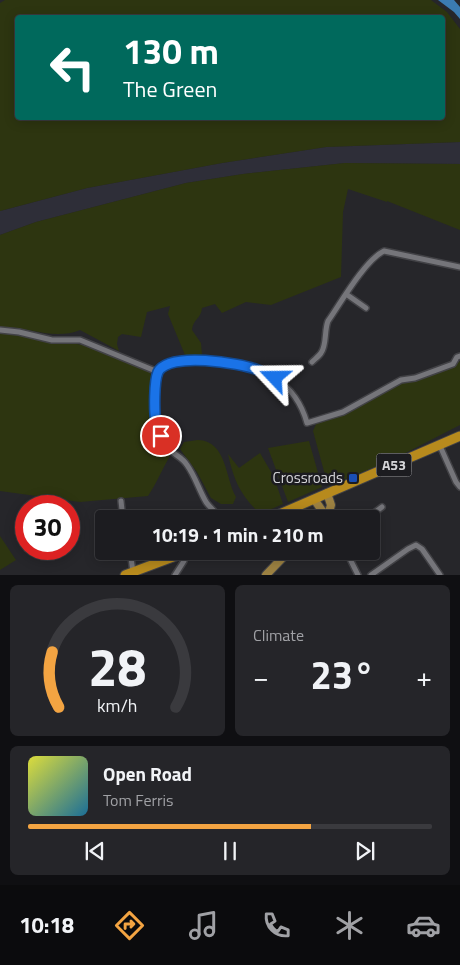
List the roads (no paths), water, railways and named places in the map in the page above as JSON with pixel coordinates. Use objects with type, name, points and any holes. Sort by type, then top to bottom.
[{"type":"highway","name":"A53","points":[[289,510],[460,436]]},
{"type":"highway","points":[[129,574],[167,560]]},
{"type":"main road","points":[[327,493],[331,505],[330,510]]},
{"type":"main road","points":[[314,499],[320,510]]},
{"type":"main road","points":[[266,575],[280,560]]},
{"type":"street","points":[[312,362],[321,354],[325,328],[346,294],[378,254],[384,252],[460,267]]},
{"type":"street","points":[[346,294],[366,308]]},
{"type":"street","points":[[0,330],[19,332],[52,340],[80,340],[158,372]]},
{"type":"street","points":[[213,510],[206,502],[186,463],[170,450],[161,436],[156,422],[154,398],[158,372],[164,366],[181,360],[200,359],[257,370],[275,378],[291,392],[302,408],[307,423],[343,412],[401,380],[415,378],[452,364],[460,356]]},
{"type":"street","points":[[440,446],[460,487]]},
{"type":"street","points":[[123,505],[123,510]]},
{"type":"street","points":[[378,510],[382,507]]},
{"type":"street","points":[[371,575],[416,545],[422,549],[440,575]]},
{"type":"street","points":[[129,574],[130,560]]},
{"type":"street","points":[[175,575],[184,560]]},
{"type":"street","points":[[350,560],[358,575]]},
{"type":"water","points":[[438,0],[454,0],[460,7],[460,19],[454,12]]},
{"type":"place","name":"Crossroads","points":[[353,478]]}]
